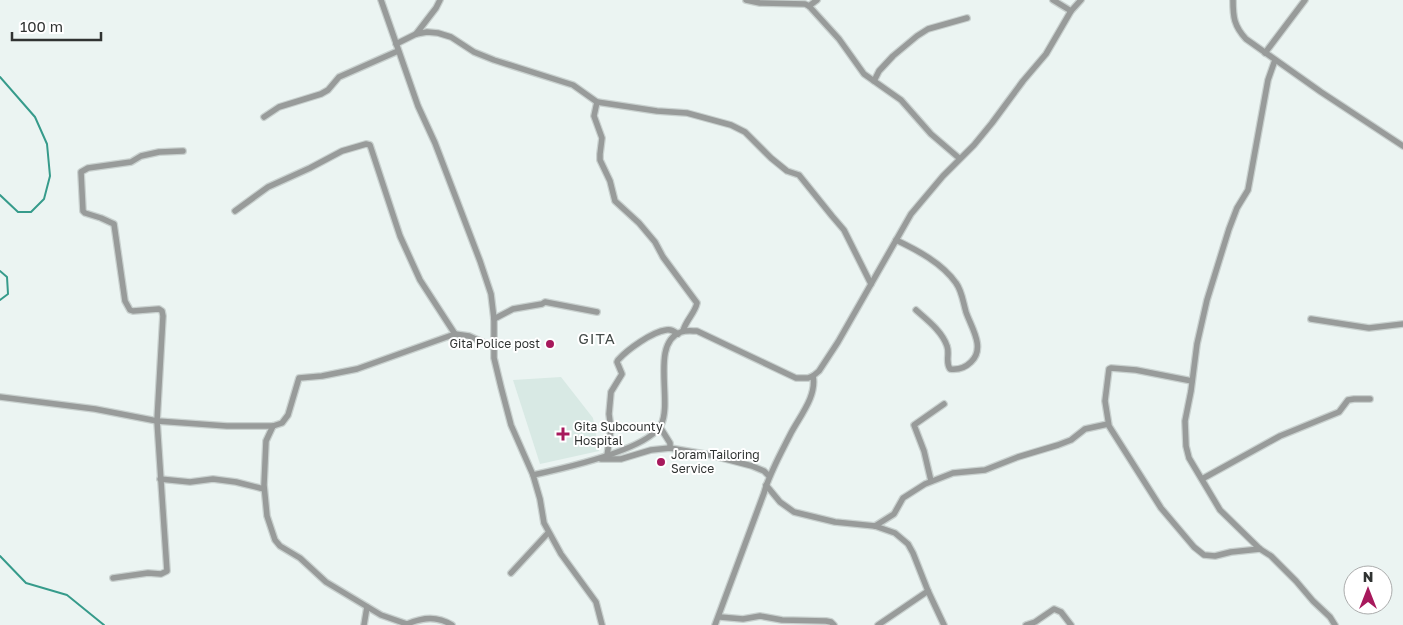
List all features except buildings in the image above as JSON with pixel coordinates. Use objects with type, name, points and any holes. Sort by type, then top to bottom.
[{"type":"street","points":[[381,0],[418,106],[480,261],[490,294],[494,319],[493,347],[501,387],[511,425],[533,475],[544,523],[548,533],[574,573],[596,602],[602,625]]},
{"type":"street","points":[[416,34],[440,0]]},
{"type":"street","points":[[746,0],[760,3],[804,4],[810,6],[839,39],[864,74],[901,100],[931,134],[959,158]]},
{"type":"street","points":[[810,6],[817,0]]},
{"type":"street","points":[[1053,0],[1071,11]]},
{"type":"street","points":[[607,456],[611,429],[609,414],[611,392],[623,371],[617,362],[634,346],[666,330],[681,332],[697,331],[796,378],[813,376],[838,342],[911,214],[959,158],[974,145],[988,128],[1023,80],[1046,54],[1071,11],[1081,0]]},
{"type":"street","points":[[1233,0],[1233,14],[1237,30],[1246,39],[1403,145]]},
{"type":"street","points":[[1266,53],[1305,0]]},
{"type":"street","points":[[874,81],[879,71],[893,56],[917,36],[928,29],[967,18]]},
{"type":"street","points":[[396,44],[416,34],[438,33],[451,37],[474,52],[494,60],[573,86],[597,102],[657,112],[687,113],[731,125],[746,132],[771,158],[787,171],[799,175],[844,230],[871,284]]},
{"type":"street","points":[[264,117],[279,107],[321,94],[328,90],[339,77],[398,51]]},
{"type":"street","points":[[1275,60],[1268,80],[1248,190],[1237,208],[1213,278],[1196,344],[1185,421],[1186,446],[1189,458],[1220,510],[1260,550],[1271,556],[1330,617],[1335,625]]},
{"type":"street","points":[[533,475],[607,456],[630,447],[660,427],[665,403],[663,367],[665,357],[670,343],[681,332],[697,303],[663,257],[655,242],[639,223],[615,201],[610,180],[600,160],[602,138],[594,116],[597,102]]},
{"type":"street","points":[[235,211],[268,187],[310,168],[342,150],[358,145],[370,145],[400,236],[420,280],[455,334]]},
{"type":"street","points":[[113,578],[148,573],[160,574],[167,571],[158,421],[163,321],[162,311],[133,311],[128,307],[125,301],[114,224],[83,211],[81,172],[88,168],[131,162],[141,156],[159,152],[183,151]]},
{"type":"street","points":[[896,240],[931,260],[948,273],[957,284],[976,337],[978,347],[976,358],[966,367],[950,369],[947,365],[948,349],[943,337],[916,310]]},
{"type":"street","points":[[494,319],[513,310],[544,302],[597,312]]},
{"type":"street","points":[[1311,319],[1369,328],[1403,324]]},
{"type":"street","points":[[0,397],[95,409],[158,421],[228,426],[273,426],[282,423],[288,415],[299,378],[358,369],[455,334],[469,336],[493,347]]},
{"type":"street","points":[[1192,381],[1136,370],[1109,369],[1106,401],[1108,424],[1161,508],[1194,547],[1204,555],[1215,556],[1231,552],[1260,550]]},
{"type":"street","points":[[715,625],[720,616],[769,476],[814,386],[813,376]]},
{"type":"street","points":[[1202,479],[1280,436],[1339,412],[1348,400],[1354,398],[1370,399]]},
{"type":"street","points":[[931,481],[924,451],[914,425],[944,404]]},
{"type":"street","points":[[875,526],[894,514],[903,498],[931,481],[953,473],[985,470],[1071,440],[1084,429],[1108,424]]},
{"type":"street","points":[[273,426],[266,441],[264,489],[267,516],[275,540],[280,546],[300,558],[326,582],[381,615],[407,624],[421,618],[428,618],[443,620],[452,625]]},
{"type":"street","points":[[660,427],[670,443],[670,448]]},
{"type":"street","points":[[596,459],[622,459],[651,450],[670,448],[710,455],[752,466],[764,471],[769,476]]},
{"type":"street","points":[[160,479],[190,482],[213,479],[264,489]]},
{"type":"street","points":[[766,486],[780,502],[794,512],[835,522],[875,526],[895,533],[908,544],[914,553],[928,591],[944,625]]},
{"type":"street","points":[[511,573],[548,533]]},
{"type":"street","points":[[878,625],[928,591]]},
{"type":"street","points":[[364,625],[367,607]]},
{"type":"street","points":[[1026,625],[1035,622],[1054,609],[1060,612],[1071,625]]},
{"type":"street","points":[[720,616],[743,619],[760,616],[782,620],[826,621],[834,625]]},
{"type":"shaded area","name":"Gita Subcounty Hospital","points":[[561,377],[593,418],[599,451],[540,464],[513,380]]},
{"type":"waterway","points":[[0,77],[35,117],[47,144],[50,176],[44,199],[31,212],[18,212],[0,195]]},
{"type":"waterway","points":[[0,271],[7,277],[8,294],[0,300]]},
{"type":"waterway","points":[[0,556],[26,583],[67,595],[104,625]]},
{"type":"place","name":"Gita Police post","points":[[550,344]]},
{"type":"place","name":"Gita Subcounty Hospital","points":[[563,434]]},
{"type":"place","name":"Joram Tailoring Service","points":[[661,462]]},
{"type":"district","name":"GITA","points":[[597,339]]}]
